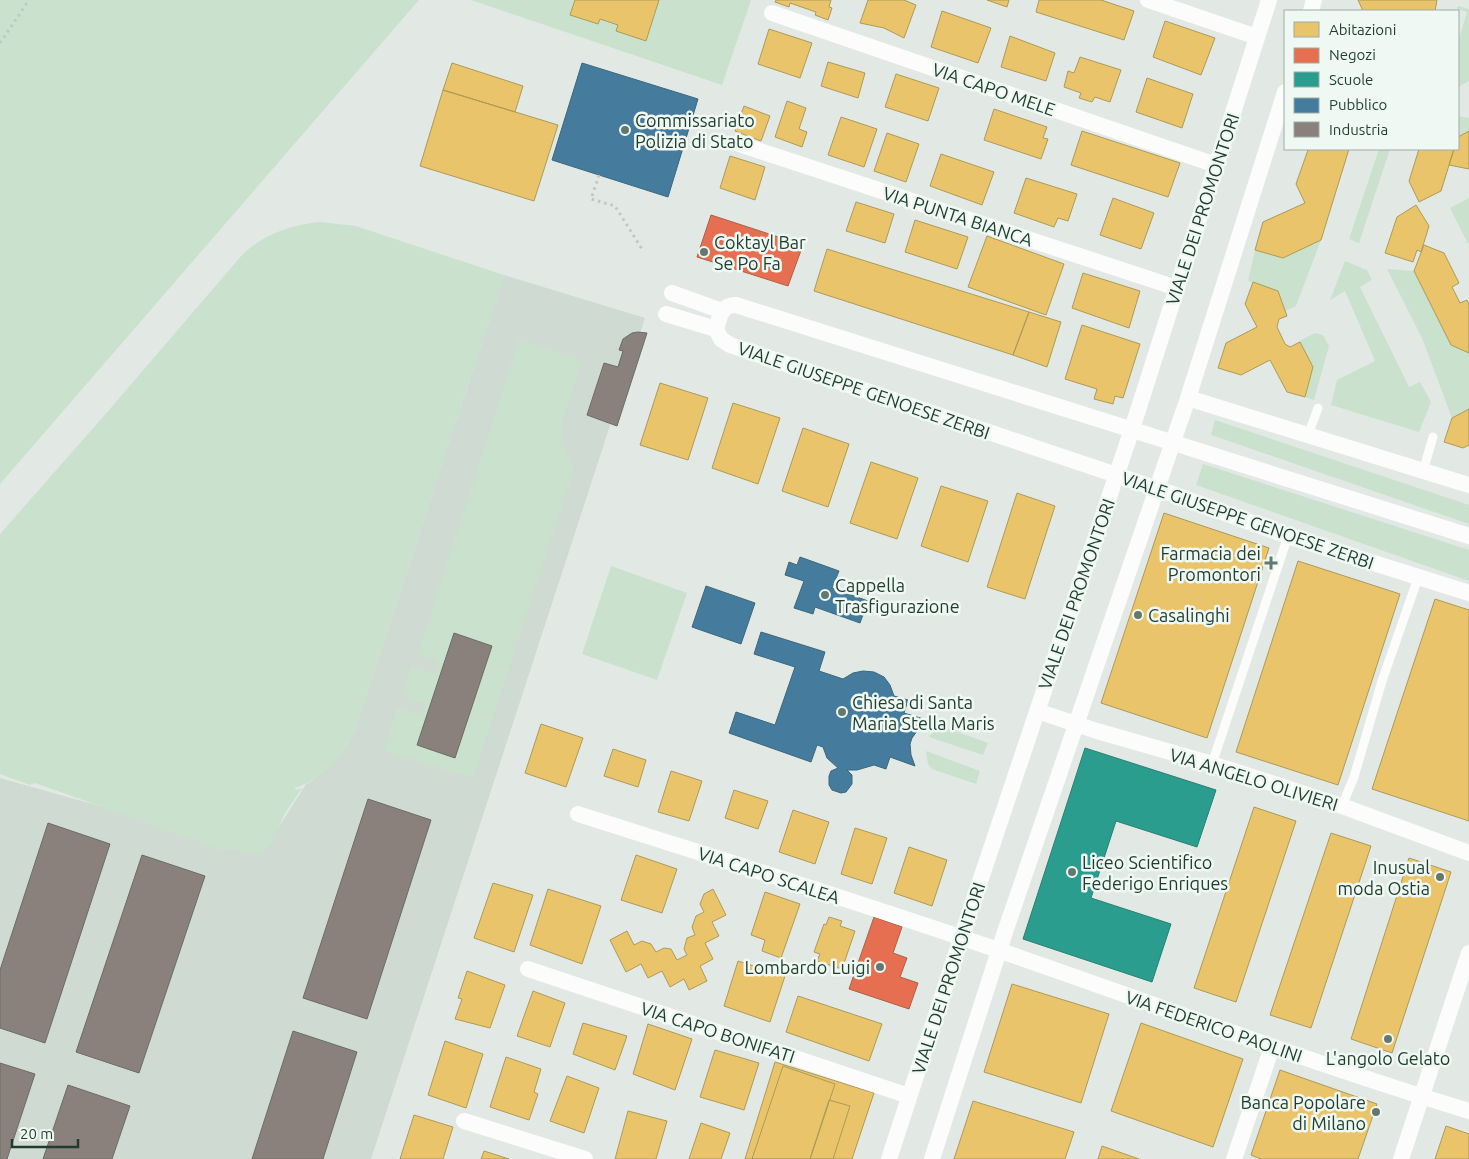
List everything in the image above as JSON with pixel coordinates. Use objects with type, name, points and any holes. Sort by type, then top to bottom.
[{"type":"street","points":[[1148,0],[1257,37]]},
{"type":"street","name":"VIALE DEI PROMONTORI","points":[[890,1159],[961,937],[1132,429],[1269,0]]},
{"type":"street","name":"VIA CAPO MELE","points":[[772,13],[1216,165]]},
{"type":"street","points":[[932,1159],[999,950],[1075,724],[1188,398],[1284,95]]},
{"type":"street","name":"VIA PUNTA BIANCA","points":[[739,144],[1177,288]]},
{"type":"street","points":[[672,293],[722,311]]},
{"type":"street","points":[[666,314],[716,328],[722,311],[728,306],[736,305],[1469,536]]},
{"type":"street","name":"VIALE GIUSEPPE GENOESE ZERBI","points":[[716,328],[721,339],[730,345],[1156,488],[1288,536],[1469,593]]},
{"type":"street","points":[[1188,398],[1469,485]]},
{"type":"street","name":"VIA ANGELO OLIVIERI","points":[[1036,711],[1212,764],[1342,806],[1469,853]]},
{"type":"street","name":"VIA CAPO SCALEA","points":[[578,814],[961,937]]},
{"type":"street","name":"VIA FEDERICO PAOLINI","points":[[961,937],[1272,1047],[1469,1112]]},
{"type":"street","points":[[1401,1159],[1469,953]]},
{"type":"street","name":"VIA CAPO BONIFATI","points":[[528,969],[909,1096]]},
{"type":"street","points":[[1234,1159],[1272,1047]]},
{"type":"street","points":[[464,1122],[585,1159]]},
{"type":"lane","points":[[1308,435],[1318,408]]},
{"type":"lane","points":[[1423,471],[1433,437]]},
{"type":"lane","points":[[1212,764],[1288,536]]},
{"type":"lane","points":[[1342,806],[1354,777],[1382,681],[1418,578]]},
{"type":"path","points":[[0,43],[29,0]]},
{"type":"path","points":[[598,175],[591,199],[615,206],[642,249]]},
{"type":"shaded area","points":[[504,275],[645,318],[371,1159],[0,1159],[0,778],[263,852],[306,784],[312,781],[354,733]]},
{"type":"green space","points":[[0,0],[419,0],[0,484]]},
{"type":"green space","points":[[471,0],[751,0],[722,85]]},
{"type":"green space","points":[[1458,6],[1469,9],[1469,81],[1459,86],[1459,39],[1467,12],[1457,9]]},
{"type":"green space","points":[[1459,116],[1469,118],[1469,131],[1459,136]]},
{"type":"green space","points":[[1379,150],[1390,150],[1359,243],[1349,239]]},
{"type":"green space","points":[[1469,198],[1469,243],[1468,244],[1450,208]]},
{"type":"green space","points":[[320,222],[356,226],[504,275],[354,733],[344,751],[323,773],[295,788],[296,790],[302,788],[286,812],[269,846],[259,855],[234,849],[223,850],[35,783],[30,785],[0,774],[0,534],[242,255],[268,236],[298,225]]},
{"type":"green space","points":[[1321,240],[1296,306],[1285,311],[1278,291],[1248,281],[1255,250],[1283,258]]},
{"type":"green space","points":[[1345,261],[1367,270],[1372,280],[1360,287],[1409,387],[1420,382],[1431,402],[1419,432],[1331,405],[1337,380],[1375,361],[1345,291],[1330,300]]},
{"type":"green space","points":[[1387,269],[1414,271],[1451,344],[1469,353],[1469,409],[1452,418],[1422,338]]},
{"type":"green space","points":[[1315,333],[1323,335],[1329,346],[1314,400],[1305,397],[1313,367],[1299,341]]},
{"type":"green space","points":[[519,340],[582,360],[561,425],[563,442],[574,469],[473,778],[384,750],[398,707],[421,715],[425,703],[402,696],[411,667],[434,674],[439,661],[418,654]]},
{"type":"green space","points":[[1215,420],[1469,505],[1469,524],[1211,435]]},
{"type":"green space","points":[[1203,464],[1469,550],[1469,581],[1196,485]]},
{"type":"green space","points":[[611,566],[687,593],[657,680],[582,654]]},
{"type":"green space","points":[[939,727],[944,727],[988,743],[983,755],[929,737]]},
{"type":"green space","points":[[926,751],[980,771],[976,784],[932,769],[928,764]]},
{"type":"building: Abitazioni","points":[[575,0],[659,0],[646,41],[616,31],[618,25],[600,19],[598,24],[570,15]]},
{"type":"building: Abitazioni","points":[[776,0],[831,0],[829,7],[832,8],[828,20],[815,15],[816,12],[790,3],[789,7],[775,2]]},
{"type":"building: Abitazioni","points":[[868,0],[904,0],[916,5],[904,38],[884,28],[860,23]]},
{"type":"building: Abitazioni","points":[[987,0],[1009,0],[1007,7]]},
{"type":"building: Abitazioni","points":[[1039,0],[1101,0],[1134,11],[1124,40],[1036,12]]},
{"type":"building: Abitazioni","points":[[1358,0],[1437,0],[1435,10],[1363,10]]},
{"type":"building: Abitazioni","points":[[942,11],[991,28],[978,63],[931,47]]},
{"type":"building: Abitazioni","points":[[1165,21],[1215,38],[1201,75],[1153,57]]},
{"type":"building: Abitazioni","points":[[769,29],[812,43],[800,78],[758,64]]},
{"type":"building: Abitazioni","points":[[1010,36],[1055,53],[1046,81],[1001,67]]},
{"type":"building: Abitazioni","points":[[1080,57],[1121,70],[1110,102],[1095,97],[1092,102],[1079,98],[1081,93],[1064,87],[1068,71],[1074,73]]},
{"type":"building: Abitazioni","points":[[828,62],[865,73],[858,98],[821,86]]},
{"type":"building: Abitazioni","points":[[452,63],[523,86],[515,112],[443,90]]},
{"type":"building: Abitazioni","points":[[896,74],[939,88],[928,121],[885,107]]},
{"type":"building: Abitazioni","points":[[1147,78],[1193,94],[1182,128],[1136,112]]},
{"type":"building: Abitazioni","points":[[443,90],[558,125],[534,201],[420,166]]},
{"type":"building: Abitazioni","points":[[787,101],[806,108],[799,129],[807,132],[802,147],[775,137]]},
{"type":"building: Abitazioni","points":[[744,106],[770,116],[761,141],[735,131]]},
{"type":"building: Abitazioni","points":[[994,109],[1047,127],[1043,138],[1048,139],[1041,159],[984,140]]},
{"type":"building: Abitazioni","points":[[841,117],[877,129],[864,167],[828,155]]},
{"type":"building: Abitazioni","points":[[1082,131],[1180,163],[1168,197],[1071,165]]},
{"type":"building: Abitazioni","points":[[1469,131],[1469,169],[1449,165],[1454,150],[1459,150],[1459,136]]},
{"type":"building: Abitazioni","points":[[887,133],[919,144],[906,182],[874,171]]},
{"type":"building: Abitazioni","points":[[1308,150],[1349,150],[1321,240],[1283,258],[1255,250],[1263,222],[1305,203],[1296,184]]},
{"type":"building: Abitazioni","points":[[1419,150],[1454,150],[1441,191],[1419,202],[1409,181]]},
{"type":"building: Abitazioni","points":[[941,154],[994,172],[982,205],[930,186]]},
{"type":"building: Abitazioni","points":[[730,156],[765,167],[755,200],[720,188]]},
{"type":"building: Abitazioni","points":[[1026,178],[1077,194],[1068,221],[1058,218],[1054,227],[1014,213]]},
{"type":"building: Abitazioni","points":[[1113,198],[1154,213],[1141,249],[1100,235]]},
{"type":"building: Abitazioni","points":[[856,202],[894,214],[885,243],[846,231]]},
{"type":"building: Abitazioni","points":[[1416,205],[1429,226],[1421,252],[1417,250],[1413,262],[1385,253],[1397,217]]},
{"type":"building: Abitazioni","points":[[915,220],[968,237],[957,269],[905,252]]},
{"type":"building: Abitazioni","points":[[987,236],[1064,264],[1046,315],[968,287]]},
{"type":"building: Abitazioni","points":[[1424,245],[1444,253],[1459,283],[1452,287],[1460,303],[1467,300],[1469,305],[1469,353],[1451,345],[1414,271]]},
{"type":"building: Abitazioni","points":[[827,249],[1029,312],[1013,355],[814,291]]},
{"type":"building: Abitazioni","points":[[1083,273],[1140,291],[1129,328],[1072,308]]},
{"type":"building: Abitazioni","points":[[1253,282],[1278,291],[1287,316],[1279,319],[1277,327],[1285,344],[1290,347],[1300,342],[1313,367],[1305,397],[1287,392],[1270,360],[1241,375],[1218,368],[1226,343],[1257,327],[1245,304]]},
{"type":"building: Abitazioni","points":[[1029,312],[1061,322],[1047,367],[1013,355]]},
{"type":"building: Abitazioni","points":[[1082,325],[1140,344],[1123,398],[1115,396],[1113,404],[1094,399],[1097,389],[1065,379]]},
{"type":"building: Abitazioni","points":[[660,383],[708,398],[688,460],[640,445]]},
{"type":"building: Abitazioni","points":[[733,403],[780,418],[758,484],[712,468]]},
{"type":"building: Abitazioni","points":[[1469,409],[1469,445],[1463,448],[1444,442],[1452,418]]},
{"type":"building: Abitazioni","points":[[803,428],[849,444],[828,507],[782,491]]},
{"type":"building: Abitazioni","points":[[871,462],[918,478],[897,539],[850,523]]},
{"type":"building: Abitazioni","points":[[941,486],[988,501],[968,562],[921,546]]},
{"type":"building: Abitazioni","points":[[1017,493],[1055,506],[1025,599],[987,587]]},
{"type":"building: Abitazioni","points":[[1164,513],[1269,548],[1207,738],[1101,703]]},
{"type":"building: Abitazioni","points":[[1298,561],[1400,594],[1338,785],[1236,752]]},
{"type":"building: Abitazioni","points":[[1435,599],[1469,610],[1469,821],[1372,789]]},
{"type":"building: Abitazioni","points":[[541,724],[583,738],[566,787],[525,773]]},
{"type":"building: Abitazioni","points":[[613,749],[646,760],[638,787],[604,776]]},
{"type":"building: Abitazioni","points":[[671,771],[702,781],[689,821],[658,812]]},
{"type":"building: Abitazioni","points":[[734,790],[768,801],[758,829],[725,818]]},
{"type":"building: Abitazioni","points":[[1254,807],[1296,821],[1236,1002],[1194,988]]},
{"type":"building: Abitazioni","points":[[793,810],[829,822],[815,864],[779,852]]},
{"type":"building: Abitazioni","points":[[855,828],[887,838],[872,884],[841,874]]},
{"type":"building: Abitazioni","points":[[1331,833],[1371,846],[1311,1028],[1270,1015]]},
{"type":"building: Abitazioni","points":[[909,847],[947,860],[932,906],[894,893]]},
{"type":"building: Abitazioni","points":[[636,855],[677,869],[662,913],[621,900]]},
{"type":"building: Abitazioni","points":[[1409,858],[1451,872],[1392,1053],[1351,1039]]},
{"type":"building: Abitazioni","points":[[493,883],[533,895],[514,952],[474,938]]},
{"type":"building: Abitazioni","points":[[548,889],[601,906],[582,964],[530,945]]},
{"type":"building: Abitazioni","points":[[713,889],[726,915],[712,922],[719,936],[705,943],[713,959],[700,966],[707,981],[689,990],[684,979],[670,987],[662,971],[648,978],[641,964],[626,972],[610,940],[627,931],[634,945],[642,941],[651,944],[656,952],[664,948],[671,949],[677,960],[687,955],[684,949],[687,938],[695,935],[692,927],[696,916],[704,912],[700,904],[704,894]]},
{"type":"building: Abitazioni","points":[[765,892],[800,904],[781,958],[762,951],[765,940],[751,935]]},
{"type":"building: Abitazioni","points":[[829,917],[842,921],[840,926],[855,931],[842,969],[817,961],[820,954],[814,952],[824,924],[826,925]]},
{"type":"building: Abitazioni","points":[[738,961],[785,976],[770,1022],[724,1006]]},
{"type":"building: Abitazioni","points":[[467,971],[505,985],[490,1028],[455,1019],[462,999],[458,998]]},
{"type":"building: Abitazioni","points":[[1012,984],[1109,1014],[1081,1103],[984,1072]]},
{"type":"building: Abitazioni","points":[[533,991],[565,1003],[550,1047],[517,1036]]},
{"type":"building: Abitazioni","points":[[798,996],[882,1024],[869,1061],[786,1032]]},
{"type":"building: Abitazioni","points":[[583,1023],[627,1036],[615,1070],[573,1054]]},
{"type":"building: Abitazioni","points":[[1141,1023],[1243,1059],[1213,1147],[1111,1111]]},
{"type":"building: Abitazioni","points":[[648,1024],[692,1039],[675,1090],[633,1074]]},
{"type":"building: Abitazioni","points":[[445,1041],[483,1054],[466,1108],[428,1095]]},
{"type":"building: Abitazioni","points":[[715,1050],[759,1063],[744,1110],[700,1097]]},
{"type":"building: Abitazioni","points":[[506,1057],[541,1069],[534,1092],[538,1094],[529,1120],[490,1107]]},
{"type":"building: Abitazioni","points":[[775,1062],[874,1093],[852,1159],[745,1159]]},
{"type":"building: Abitazioni","points":[[783,1066],[835,1084],[810,1159],[752,1159]]},
{"type":"building: Abitazioni","points":[[1280,1070],[1377,1104],[1358,1159],[1261,1159],[1251,1155]]},
{"type":"building: Abitazioni","points":[[567,1076],[599,1088],[584,1133],[550,1121]]},
{"type":"building: Abitazioni","points":[[829,1100],[850,1106],[833,1159],[810,1159]]},
{"type":"building: Abitazioni","points":[[973,1101],[1074,1132],[1065,1159],[954,1159]]},
{"type":"building: Abitazioni","points":[[628,1111],[667,1121],[656,1159],[615,1159]]},
{"type":"building: Abitazioni","points":[[414,1115],[453,1127],[443,1159],[400,1159]]},
{"type":"building: Abitazioni","points":[[701,1123],[730,1133],[721,1159],[689,1159]]},
{"type":"building: Abitazioni","points":[[1446,1126],[1469,1134],[1469,1159],[1435,1159]]},
{"type":"building: Abitazioni","points":[[1102,1146],[1139,1159],[1098,1159]]},
{"type":"building: Abitazioni","points":[[484,1151],[509,1159],[481,1159]]},
{"type":"building: Negozi","points":[[711,215],[803,245],[788,286],[697,257]]},
{"type":"building: Negozi","name":"Lombardo Luigi","points":[[874,917],[902,927],[893,953],[907,958],[900,977],[918,983],[909,1009],[849,989]]},
{"type":"building: Scuole","name":"Liceo Scientifico Federigo Enriques","points":[[1085,748],[1216,790],[1197,847],[1116,821],[1091,898],[1171,924],[1152,982],[1023,939]]},
{"type":"building: Pubblico","name":"Commissariato Polizia di Stato","points":[[582,63],[698,99],[668,197],[552,160]]},
{"type":"building: Pubblico","name":"Cappella Trasfigurazione","points":[[800,557],[839,571],[832,588],[868,601],[860,623],[815,607],[813,614],[794,608],[804,581],[785,575],[789,562],[797,565]]},
{"type":"building: Pubblico","points":[[706,586],[755,603],[741,644],[692,627]]},
{"type":"building: Pubblico","name":"Chiesa di Santa Maria Stella Maris","points":[[761,632],[825,652],[819,671],[843,679],[853,673],[863,671],[874,672],[884,677],[890,685],[894,696],[908,700],[904,713],[930,721],[920,727],[910,744],[915,766],[890,757],[886,769],[874,765],[857,770],[847,770],[852,775],[852,784],[846,792],[841,793],[832,790],[829,785],[831,771],[838,768],[827,758],[823,747],[817,745],[811,762],[729,733],[736,712],[775,725],[795,667],[754,654]]},
{"type":"building: Industria","points":[[632,333],[647,333],[617,426],[587,415],[604,363],[618,367],[623,351],[619,350],[623,339]]},
{"type":"building: Industria","points":[[454,633],[492,646],[455,758],[417,745]]},
{"type":"building: Industria","points":[[368,799],[431,820],[367,1019],[303,998]]},
{"type":"building: Industria","points":[[48,823],[110,844],[45,1043],[0,1028],[0,970]]},
{"type":"building: Industria","points":[[142,855],[205,876],[139,1073],[76,1052]]},
{"type":"building: Industria","points":[[293,1031],[357,1052],[323,1159],[252,1159]]},
{"type":"building: Industria","points":[[0,1063],[35,1074],[7,1159],[0,1159]]},
{"type":"building: Industria","points":[[68,1085],[130,1106],[112,1159],[43,1159]]},
{"type":"place","name":"Commissariato Polizia di Stato","points":[[625,130]]},
{"type":"place","name":"Coktayl Bar Se Po Fa","points":[[704,252]]},
{"type":"place","name":"Farmacia dei Promontori","points":[[1271,563]]},
{"type":"place","name":"Cappella Trasfigurazione","points":[[825,595]]},
{"type":"place","name":"Casalinghi","points":[[1138,615]]},
{"type":"place","name":"Chiesa di Santa Maria Stella Maris","points":[[842,712]]},
{"type":"place","name":"Liceo Scientifico Federigo Enriques","points":[[1072,872]]},
{"type":"place","name":"Inusual moda Ostia","points":[[1440,877]]},
{"type":"place","name":"Lombardo Luigi","points":[[880,967]]},
{"type":"place","name":"L'angolo Gelato","points":[[1388,1039]]},
{"type":"place","name":"Banca Popolare di Milano","points":[[1376,1112]]}]
